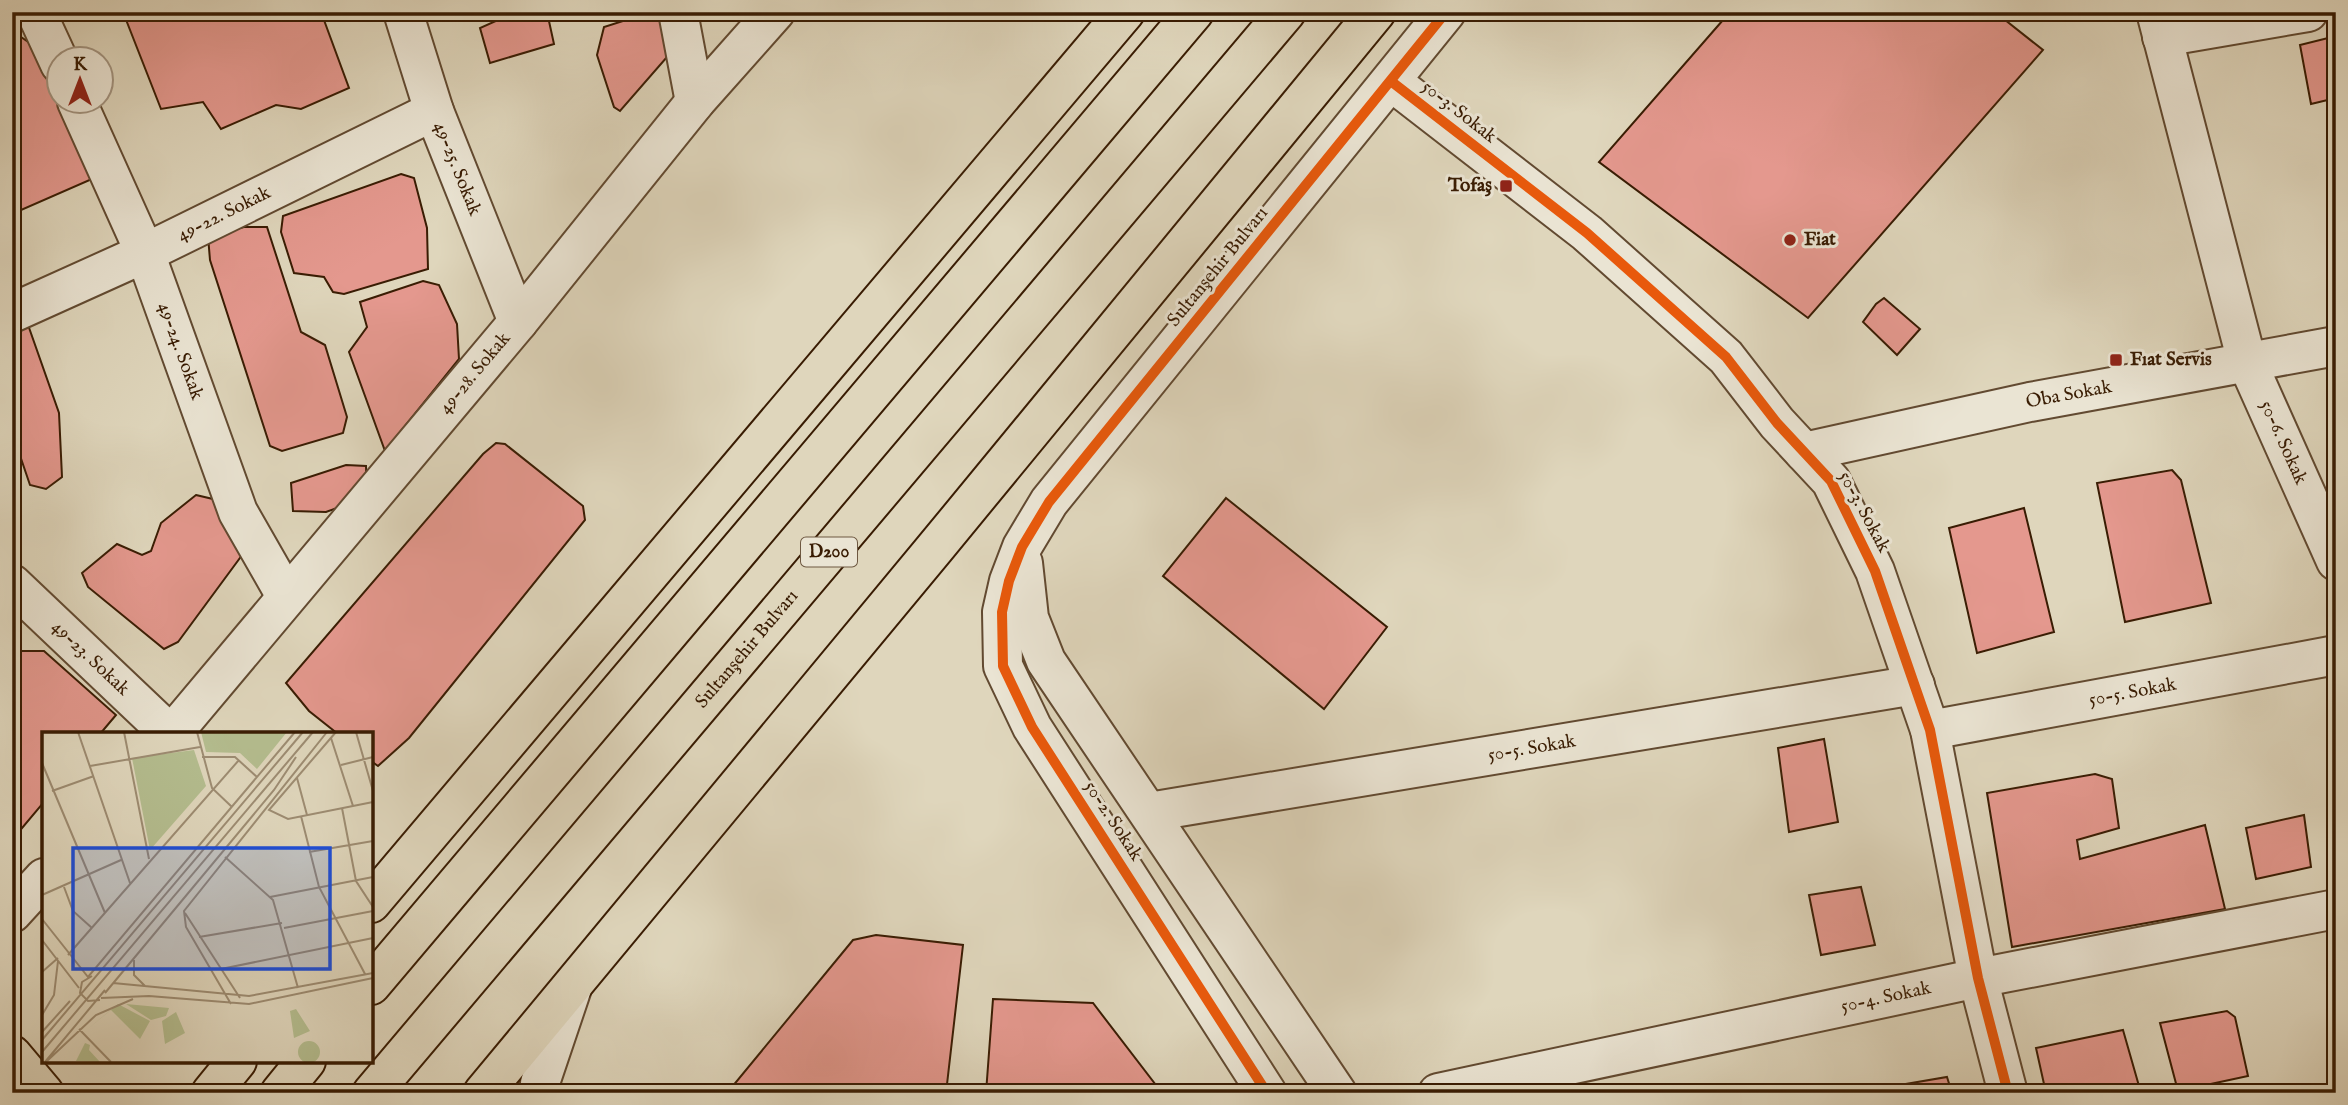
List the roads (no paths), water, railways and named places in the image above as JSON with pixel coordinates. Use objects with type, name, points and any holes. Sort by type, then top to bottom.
[{"type":"main road","points":[[373,901],[1125,12]]},
{"type":"main road","points":[[373,983],[1194,12]]},
{"type":"main road","name":"Sultanşehir Bulvarı","points":[[372,1093],[1286,12]]},
{"type":"main road","name":"Sultanşehir Bulvarı","points":[[482,1093],[1376,12]]},
{"type":"main road","points":[[12,1055],[44,1093]]},
{"type":"main road","points":[[211,1093],[235,1063]]},
{"type":"main road","points":[[280,1093],[304,1063]]},
{"type":"street","points":[[36,12],[52,46]]},
{"type":"street","name":"49-25. Sokak","points":[[403,12],[434,111],[518,323]]},
{"type":"street","points":[[678,12],[695,102]]},
{"type":"street","name":"49-28. Sokak","points":[[173,732],[518,323],[695,102],[775,12]]},
{"type":"street","name":"Sultanşehir Bulvarı","points":[[1022,547],[1049,502],[1392,82],[1446,12]]},
{"type":"street","points":[[2159,25],[2308,12]]},
{"type":"street","name":"50-6. Sokak","points":[[2159,25],[2247,362],[2336,561]]},
{"type":"street","name":"50-3. Sokak","points":[[1392,82],[1587,233],[1726,357],[1777,423],[1831,481],[1875,571],[1930,730],[1978,978],[2008,1093]]},
{"type":"street","name":"49-22. Sokak","points":[[12,313],[145,253],[434,111]]},
{"type":"street","name":"49-24. Sokak","points":[[83,116],[145,253],[238,512],[286,596]]},
{"type":"street","name":"Oba Sokak","points":[[1804,452],[2030,402],[2336,346]]},
{"type":"street","name":"50-2. Sokak","points":[[1022,547],[1029,618],[1046,661],[1337,1093]]},
{"type":"street","name":"50-2. Sokak","points":[[1022,547],[1009,581],[1002,612],[1003,666],[1032,727],[1267,1093]]},
{"type":"street","name":"49-23. Sokak","points":[[12,584],[169,732]]},
{"type":"street","name":"50-5. Sokak","points":[[1930,730],[2336,655]]},
{"type":"street","name":"50-5. Sokak","points":[[1149,812],[1914,685]]},
{"type":"street","points":[[12,913],[42,880]]},
{"type":"street","name":"50-4. Sokak","points":[[1438,1093],[1978,978],[2336,909]]},
{"type":"street","points":[[541,1093],[540,1083],[574,982]]},
{"type":"place","name":"Tofaş","points":[[1506,186]]},
{"type":"place","name":"Fiat","points":[[1790,240]]},
{"type":"place","name":"Fıat Servis","points":[[2116,360]]}]
